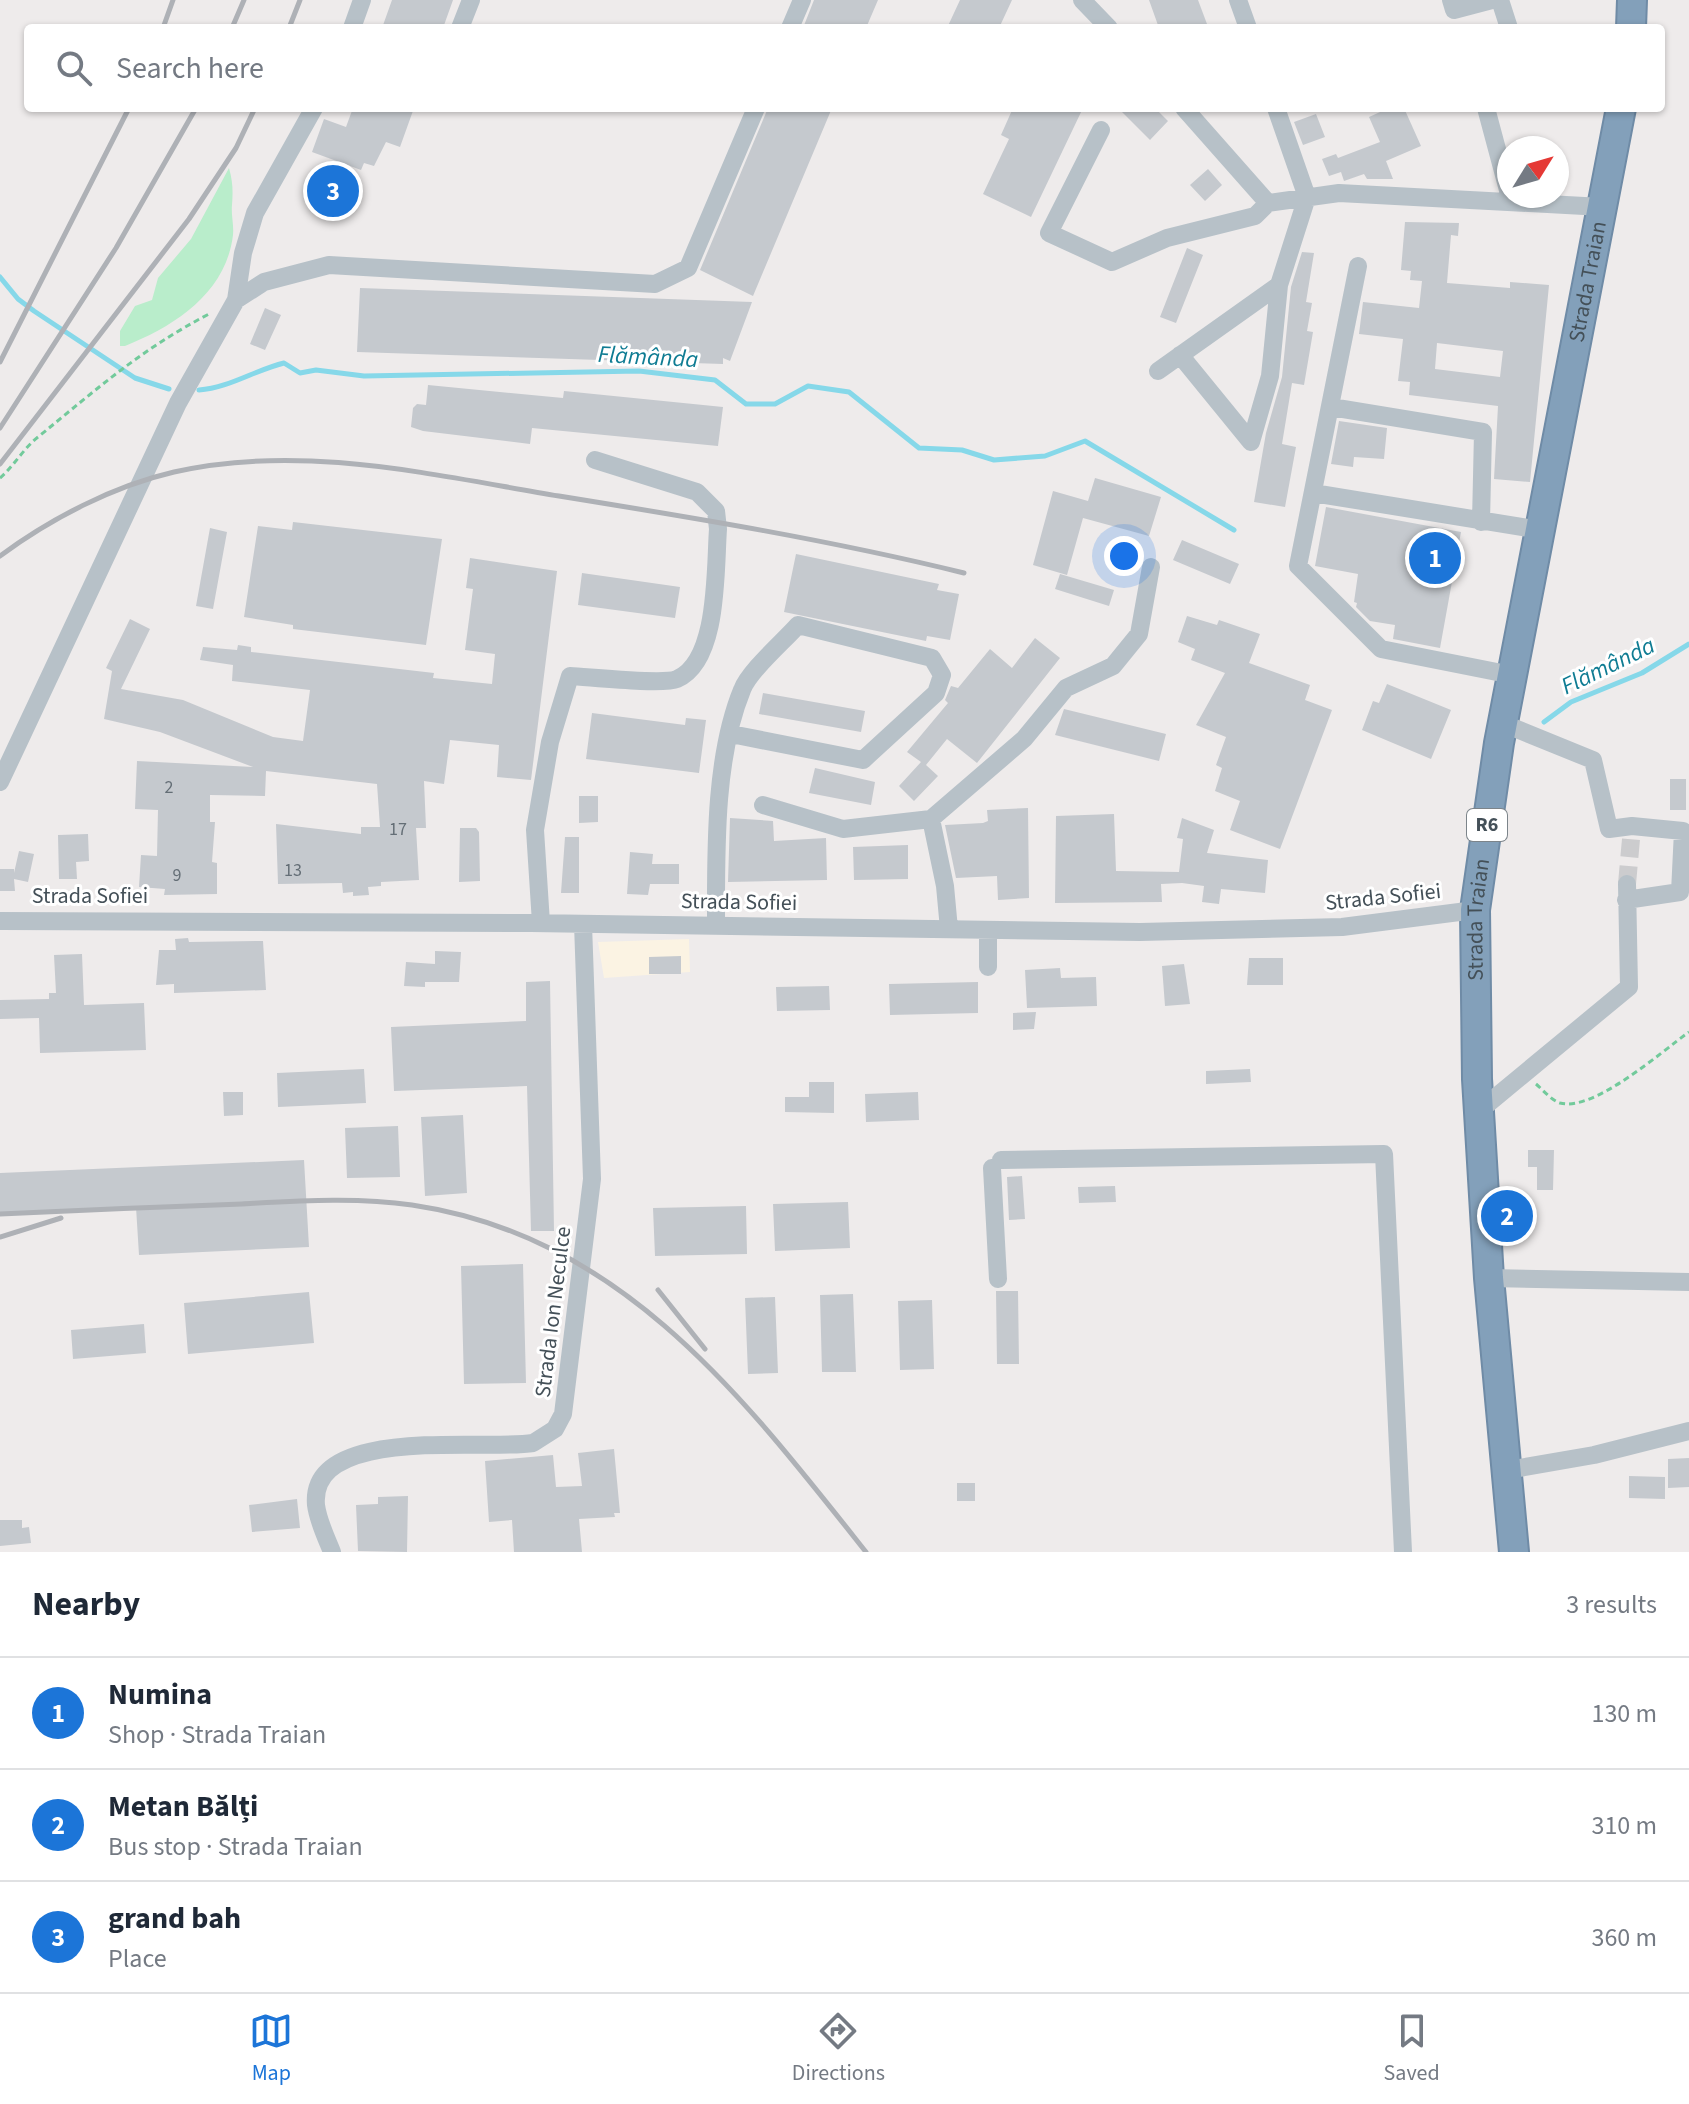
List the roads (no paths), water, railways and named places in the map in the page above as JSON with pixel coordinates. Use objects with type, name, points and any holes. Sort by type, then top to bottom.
[{"type":"highway","points":[[1631,24],[1632,0]]},
{"type":"highway","name":"Strada Trаian","points":[[1514,1552],[1489,1278],[1479,1111],[1475,910],[1502,723],[1620,112]]},
{"type":"street","points":[[353,24],[362,0]]},
{"type":"street","points":[[462,24],[471,0]]},
{"type":"street","points":[[792,24],[802,0]]},
{"type":"street","points":[[1082,0],[1105,24]]},
{"type":"street","points":[[1238,0],[1247,24]]},
{"type":"street","points":[[1451,0],[1454,10],[1492,0]]},
{"type":"street","points":[[1500,0],[1508,24]]},
{"type":"street","points":[[0,782],[178,403],[236,300],[243,253],[255,213],[312,112]]},
{"type":"street","points":[[236,300],[264,282],[329,265],[655,284],[688,268],[754,112]]},
{"type":"street","points":[[1188,112],[1268,203]]},
{"type":"street","points":[[1180,355],[1251,442],[1270,376],[1279,285],[1307,197],[1277,112]]},
{"type":"street","points":[[1487,112],[1497,149]]},
{"type":"street","points":[[1101,130],[1049,233],[1112,262],[1167,238],[1255,216],[1268,203],[1339,193],[1497,197]]},
{"type":"street","points":[[1569,203],[1603,207]]},
{"type":"street","points":[[1358,266],[1298,566],[1381,649],[1512,675]]},
{"type":"street","points":[[1158,371],[1279,285]]},
{"type":"street","points":[[1331,407],[1483,432],[1481,522]]},
{"type":"street","points":[[541,923],[535,830],[550,742],[570,676],[675,680],[695,665],[707,642],[718,529],[716,511],[697,492],[595,460]]},
{"type":"street","points":[[1313,493],[1540,530]]},
{"type":"street","points":[[763,805],[843,829],[931,819],[1024,739],[1066,688],[1113,666],[1139,634],[1151,567]]},
{"type":"street","points":[[716,926],[719,785],[742,687],[798,625],[932,658],[942,675],[936,693],[863,760],[731,734]]},
{"type":"street","points":[[1479,1111],[1629,987],[1626,892],[1680,892],[1683,831],[1632,833],[1609,829],[1593,760],[1502,723]]},
{"type":"street","points":[[931,819],[945,886],[949,929]]},
{"type":"street","name":"Strada Sofiei","points":[[0,921],[541,923],[1140,932],[1342,927],[1475,910]]},
{"type":"street","name":"Strada Ion Neculce","points":[[332,1552],[316,1504],[322,1483],[338,1462],[372,1449],[533,1443],[555,1429],[563,1414],[592,1179],[583,924]]},
{"type":"street","points":[[988,930],[988,967]]},
{"type":"street","points":[[998,1279],[996,1164],[1384,1154],[1403,1552]]},
{"type":"street","points":[[1489,1278],[1689,1282]]},
{"type":"street","points":[[1508,1470],[1594,1455],[1689,1431]]},
{"type":"waterway","name":"Flămânda","points":[[0,277],[18,299],[34,311],[135,378],[169,389]]},
{"type":"waterway","name":"Flămânda","points":[[199,390],[221,386],[284,363],[300,373],[316,370],[364,376],[639,371],[715,380],[746,404],[775,404],[808,386],[849,392],[919,448],[962,450],[994,460],[1045,456],[1085,441],[1234,530]]},
{"type":"waterway","name":"Flămânda","points":[[1544,722],[1571,702],[1642,673],[1689,644]]},
{"type":"tunnel","points":[[1627,884],[1631,839]]},
{"type":"railway","points":[[164,24],[173,0]]},
{"type":"railway","points":[[234,24],[244,0]]},
{"type":"railway","points":[[291,24],[300,0]]},
{"type":"railway","points":[[0,362],[127,112]]},
{"type":"railway","points":[[0,428],[116,248],[194,112]]},
{"type":"railway","points":[[0,464],[189,219],[236,148],[253,112]]},
{"type":"railway","points":[[0,556],[83,505],[151,478],[222,464],[319,461],[415,472],[712,521],[964,573]]},
{"type":"railway","points":[[0,1214],[348,1200],[412,1205],[487,1222],[554,1250],[616,1288],[672,1332],[724,1382],[773,1437],[866,1552]]},
{"type":"railway","points":[[0,1237],[61,1218]]},
{"type":"railway","points":[[658,1290],[705,1349]]},
{"type":"place","name":"grand bah","points":[[333,191]]},
{"type":"place","name":"Numina","points":[[1435,558]]},
{"type":"place","name":"Metan Bălți","points":[[1507,1216]]}]
